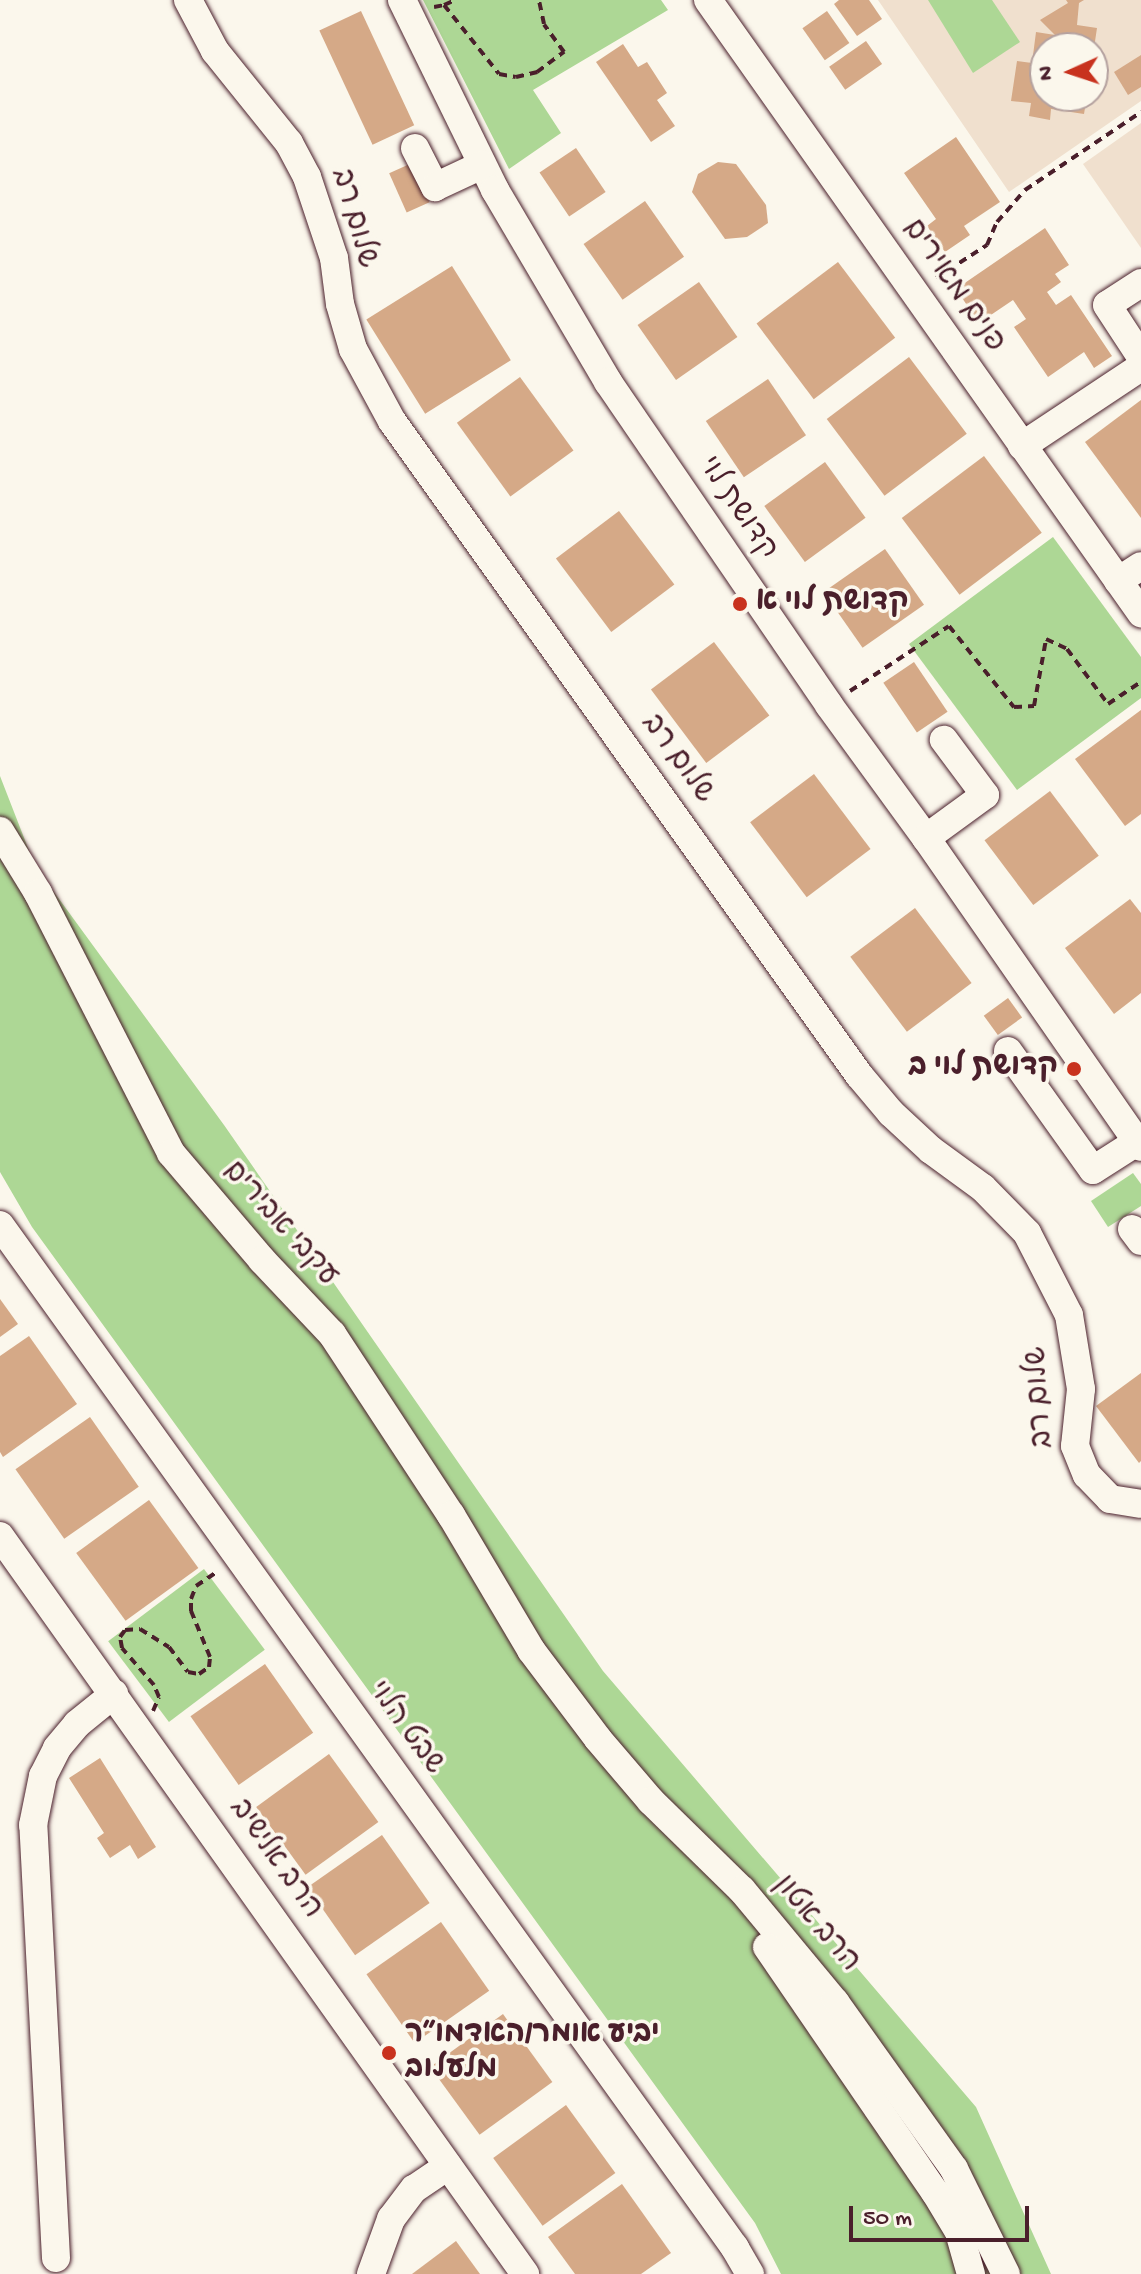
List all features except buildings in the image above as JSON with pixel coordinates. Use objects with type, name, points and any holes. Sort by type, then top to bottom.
[{"type":"street","name":"שלום רב","points":[[188,0],[215,51],[289,143],[307,177],[334,258],[340,304],[353,349],[392,421],[859,1075],[891,1113],[931,1150],[983,1188],[1027,1233],[1069,1315],[1081,1389],[1075,1446],[1087,1475],[1110,1499],[1141,1504]]},
{"type":"street","name":"פנים מאירים","points":[[708,0],[1022,446],[1130,574],[1141,613]]},
{"type":"street","name":"קדושת לוי","points":[[406,7],[482,165],[551,290],[608,382],[829,705],[926,838],[1139,1144]]},
{"type":"street","points":[[415,148],[435,187],[482,165]]},
{"type":"street","points":[[1141,283],[1107,305],[1141,357]]},
{"type":"street","points":[[1022,446],[1141,367]]},
{"type":"street","points":[[926,838],[985,795],[944,740]]},
{"type":"street","name":"עקבי אבירים","points":[[0,831],[38,893],[171,1153],[262,1260],[332,1334],[451,1515],[531,1650]]},
{"type":"street","points":[[1008,1051],[1093,1170],[1139,1144]]},
{"type":"street","name":"שבט הלוי","points":[[0,1225],[735,2248],[750,2274]]},
{"type":"street","name":"הרב אלישיב","points":[[0,1536],[525,2274]]},
{"type":"street","name":"הרב אטון","points":[[531,1650],[651,1801],[742,1890],[835,2002],[954,2169],[1006,2274]]},
{"type":"street","points":[[56,2258],[34,1817],[43,1776],[57,1748],[88,1713],[114,1694]]},
{"type":"street","points":[[742,1890],[732,1900],[823,2026],[935,2192],[959,2232],[971,2274]]},
{"type":"street","points":[[371,2274],[382,2235],[396,2211],[414,2189],[448,2166]]},
{"type":"path","points":[[406,7],[444,5],[455,0]]},
{"type":"path","points":[[444,5],[499,74],[516,77],[537,72],[564,52],[544,24],[539,0]]},
{"type":"path","points":[[914,292],[987,245],[997,222],[1025,190],[1141,112]]},
{"type":"path","points":[[829,705],[949,626],[1014,707],[1034,706],[1046,639],[1067,649],[1108,704],[1141,682]]},
{"type":"path","points":[[138,1727],[153,1711],[159,1697],[154,1685],[122,1648],[120,1637],[125,1630],[140,1629],[169,1647],[188,1672],[199,1674],[209,1667],[210,1657],[191,1611],[191,1599],[196,1586],[239,1557]]},
{"type":"shaded area","points":[[878,0],[1141,0],[1141,101],[1009,192]]},
{"type":"shaded area","points":[[1141,123],[1141,248],[1083,164]]},
{"type":"green space","points":[[423,0],[661,0],[668,10],[533,90],[561,133],[509,169]]},
{"type":"green space","points":[[928,0],[992,0],[1020,42],[973,73]]},
{"type":"green space","points":[[1053,537],[1141,657],[1141,698],[1017,790],[909,644]]},
{"type":"green space","points":[[0,776],[35,866],[224,1125],[603,1671],[976,2107],[1051,2274],[781,2274],[755,2223],[32,1227],[0,1172]]},
{"type":"green space","points":[[1133,1173],[1141,1184],[1141,1206],[1108,1227],[1091,1201]]},
{"type":"green space","points":[[204,1569],[265,1650],[169,1722],[108,1641]]},
{"type":"place","name":"קדושת לוי א","points":[[740,604]]},
{"type":"place","name":"קדושת לוי ב","points":[[1074,1069]]},
{"type":"place","name":"יביע אומר/האדמו״ר מלעלוב","points":[[389,2053]]}]
